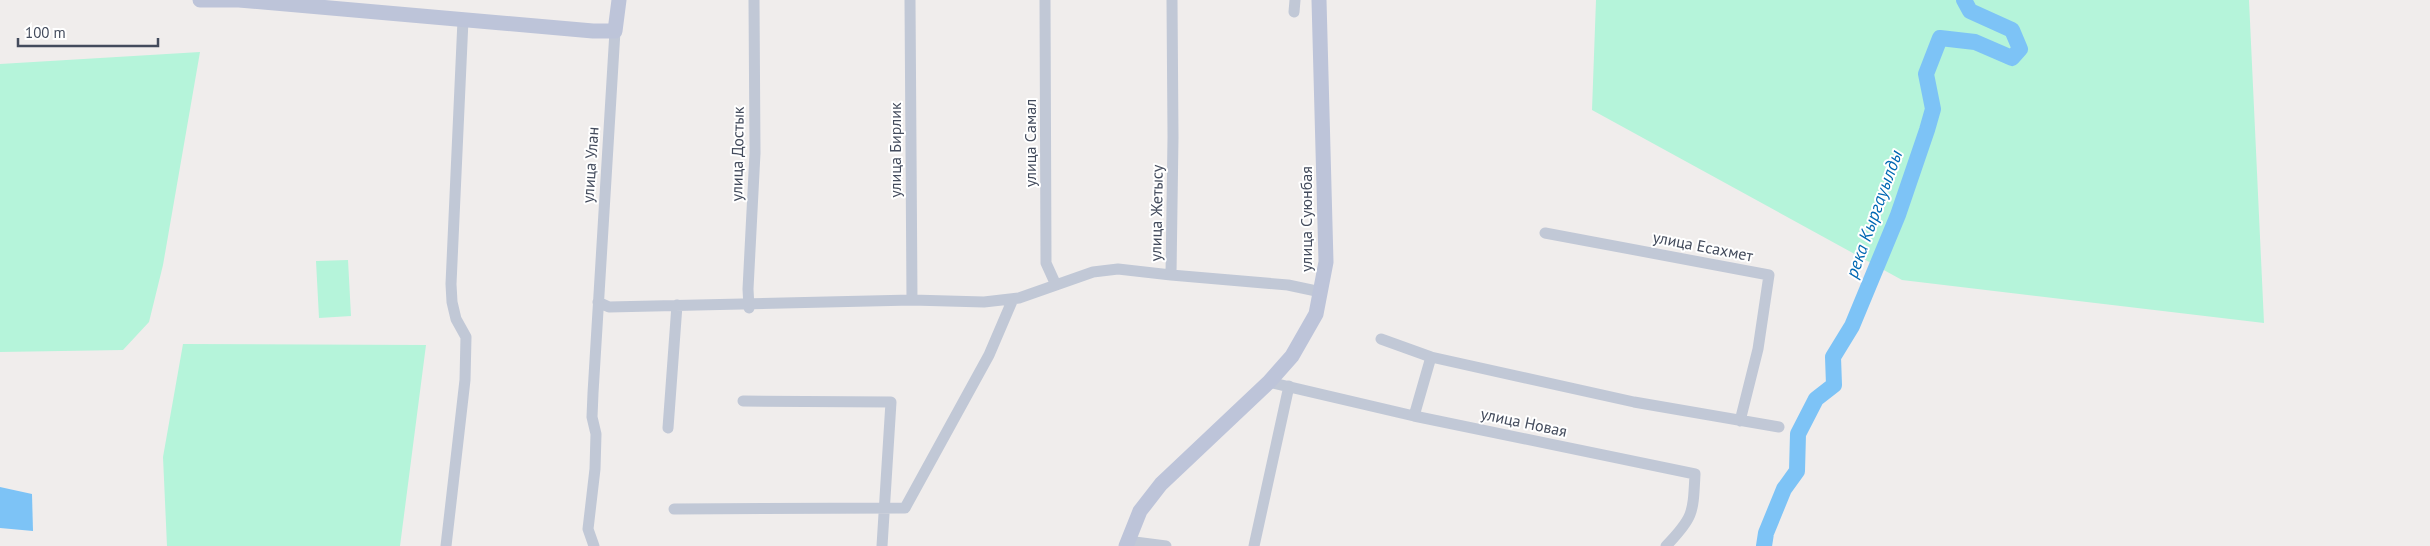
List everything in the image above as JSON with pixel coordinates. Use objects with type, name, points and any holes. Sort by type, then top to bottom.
[{"type":"main road","points":[[202,0],[296,3],[463,20],[593,31],[615,31],[619,0]]},
{"type":"main road","name":"улица Суюнбая","points":[[1126,543],[1140,511],[1161,484],[1269,382],[1292,356],[1316,314],[1326,262],[1318,0]]},
{"type":"street","name":"улица Достык","points":[[749,305],[748,289],[755,154],[754,0]]},
{"type":"street","name":"улица Бирлик","points":[[910,0],[912,300]]},
{"type":"street","name":"улица Самал","points":[[1044,0],[1046,264],[1056,285]]},
{"type":"street","name":"улица Жетысу","points":[[1172,0],[1171,275],[1288,285],[1321,292]]},
{"type":"street","points":[[1294,0],[1294,12]]},
{"type":"street","points":[[446,546],[465,380],[466,337],[456,319],[452,302],[451,284],[463,20]]},
{"type":"street","name":"улица Улан","points":[[594,546],[588,529],[595,469],[596,434],[592,417],[615,31]]},
{"type":"street","name":"улица Есахмет","points":[[1545,232],[1768,275],[1758,350],[1740,421]]},
{"type":"street","points":[[598,302],[609,307],[912,300],[984,302],[1013,299],[1093,272],[1118,269],[1171,275]]},
{"type":"street","points":[[674,509],[905,508],[989,355],[1013,299]]},
{"type":"street","points":[[668,428],[677,305]]},
{"type":"street","points":[[1381,339],[1431,357],[1634,402],[1779,428]]},
{"type":"street","points":[[1414,416],[1431,357]]},
{"type":"street","name":"улица Новая","points":[[1269,382],[1414,416],[1695,474],[1693,508],[1684,528],[1666,546]]},
{"type":"street","points":[[1254,546],[1289,386]]},
{"type":"street","points":[[744,400],[891,402],[882,546]]},
{"type":"street","points":[[1126,543],[1166,546]]},
{"type":"green space","points":[[1596,0],[2249,0],[2264,323],[1902,280],[1592,110]]},
{"type":"green space","points":[[200,52],[163,265],[149,322],[123,350],[0,352],[0,64]]},
{"type":"green space","points":[[348,260],[351,316],[319,318],[316,261]]},
{"type":"green space","points":[[183,344],[426,345],[400,546],[167,546],[163,457]]},
{"type":"water","points":[[0,487],[32,494],[33,531],[0,528]]},
{"type":"waterway","name":"река Кыргауылды","points":[[1764,546],[1766,533],[1784,489],[1797,471],[1798,434],[1816,399],[1834,385],[1833,357],[1852,326],[1898,215],[1933,109],[1926,74],[1940,38],[1975,42],[2012,58],[2020,49],[2012,30],[1970,11],[1964,0]]}]
